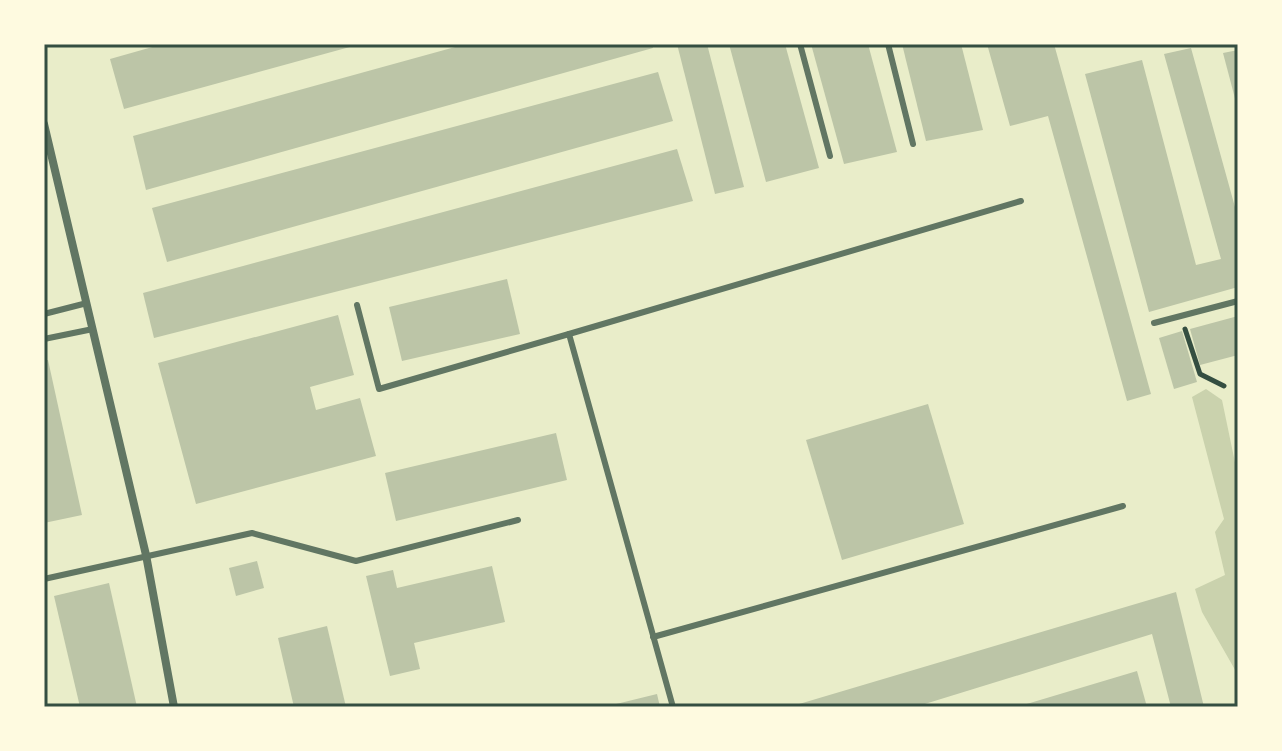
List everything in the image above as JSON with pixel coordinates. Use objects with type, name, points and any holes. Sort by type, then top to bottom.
[{"type":"street","points":[[44,124],[146,555],[174,707]]},
{"type":"lane","points":[[800,44],[830,156]]},
{"type":"lane","points":[[888,44],[913,144]]},
{"type":"lane","points":[[357,305],[379,389],[1021,201]]},
{"type":"lane","points":[[1154,323],[1238,301]]},
{"type":"lane","points":[[44,314],[87,303]]},
{"type":"lane","points":[[44,339],[93,329]]},
{"type":"lane","points":[[569,334],[673,707]]},
{"type":"lane","points":[[653,637],[1123,506]]},
{"type":"lane","points":[[44,579],[252,533],[356,561],[518,520]]},
{"type":"path","points":[[1154,323],[1162,328],[1180,325],[1186,330],[1200,374],[1238,393]]},
{"type":"green space","points":[[1206,389],[1222,400],[1238,477],[1238,675],[1202,612],[1195,589],[1225,575],[1215,532],[1224,519],[1192,397]]},
{"type":"building","points":[[163,44],[357,45],[124,109],[110,59]]},
{"type":"building","points":[[466,44],[652,44],[653,48],[146,190],[133,136]]},
{"type":"building","points":[[677,44],[707,44],[744,187],[715,194]]},
{"type":"building","points":[[729,44],[785,44],[819,168],[766,182]]},
{"type":"building","points":[[811,44],[868,44],[897,152],[844,164]]},
{"type":"building","points":[[902,44],[961,44],[983,130],[926,141]]},
{"type":"building","points":[[987,44],[1054,44],[1151,394],[1127,401],[1048,116],[1010,126]]},
{"type":"building","points":[[1191,48],[1238,218],[1238,287],[1149,312],[1085,74],[1142,60],[1196,265],[1221,259],[1164,54]]},
{"type":"building","points":[[1238,50],[1238,106],[1237,106],[1223,53]]},
{"type":"building","points":[[658,72],[673,121],[167,262],[152,208]]},
{"type":"building","points":[[677,149],[693,201],[154,338],[143,293]]},
{"type":"building","points":[[507,279],[520,334],[402,361],[389,307]]},
{"type":"building","points":[[338,315],[354,375],[310,387],[316,410],[360,398],[376,456],[196,504],[158,363]]},
{"type":"building","points":[[1238,316],[1238,355],[1200,365],[1190,329]]},
{"type":"building","points":[[1182,331],[1197,382],[1174,389],[1159,338]]},
{"type":"building","points":[[44,360],[48,360],[82,515],[44,523]]},
{"type":"building","points":[[928,404],[964,524],[842,560],[806,440]]},
{"type":"building","points":[[556,433],[567,480],[396,521],[385,473]]},
{"type":"building","points":[[257,561],[264,588],[236,596],[229,568]]},
{"type":"building","points":[[492,566],[505,622],[414,643],[420,669],[390,676],[366,576],[393,570],[397,588]]},
{"type":"building","points":[[109,583],[137,707],[80,707],[54,596]]},
{"type":"building","points":[[1176,592],[1204,707],[1171,707],[1152,634],[915,707],[789,707]]},
{"type":"building","points":[[327,626],[346,707],[294,707],[278,638]]},
{"type":"building","points":[[1137,671],[1147,707],[1020,707],[1020,706]]},
{"type":"building","points":[[657,694],[660,707],[608,707],[608,706]]}]
